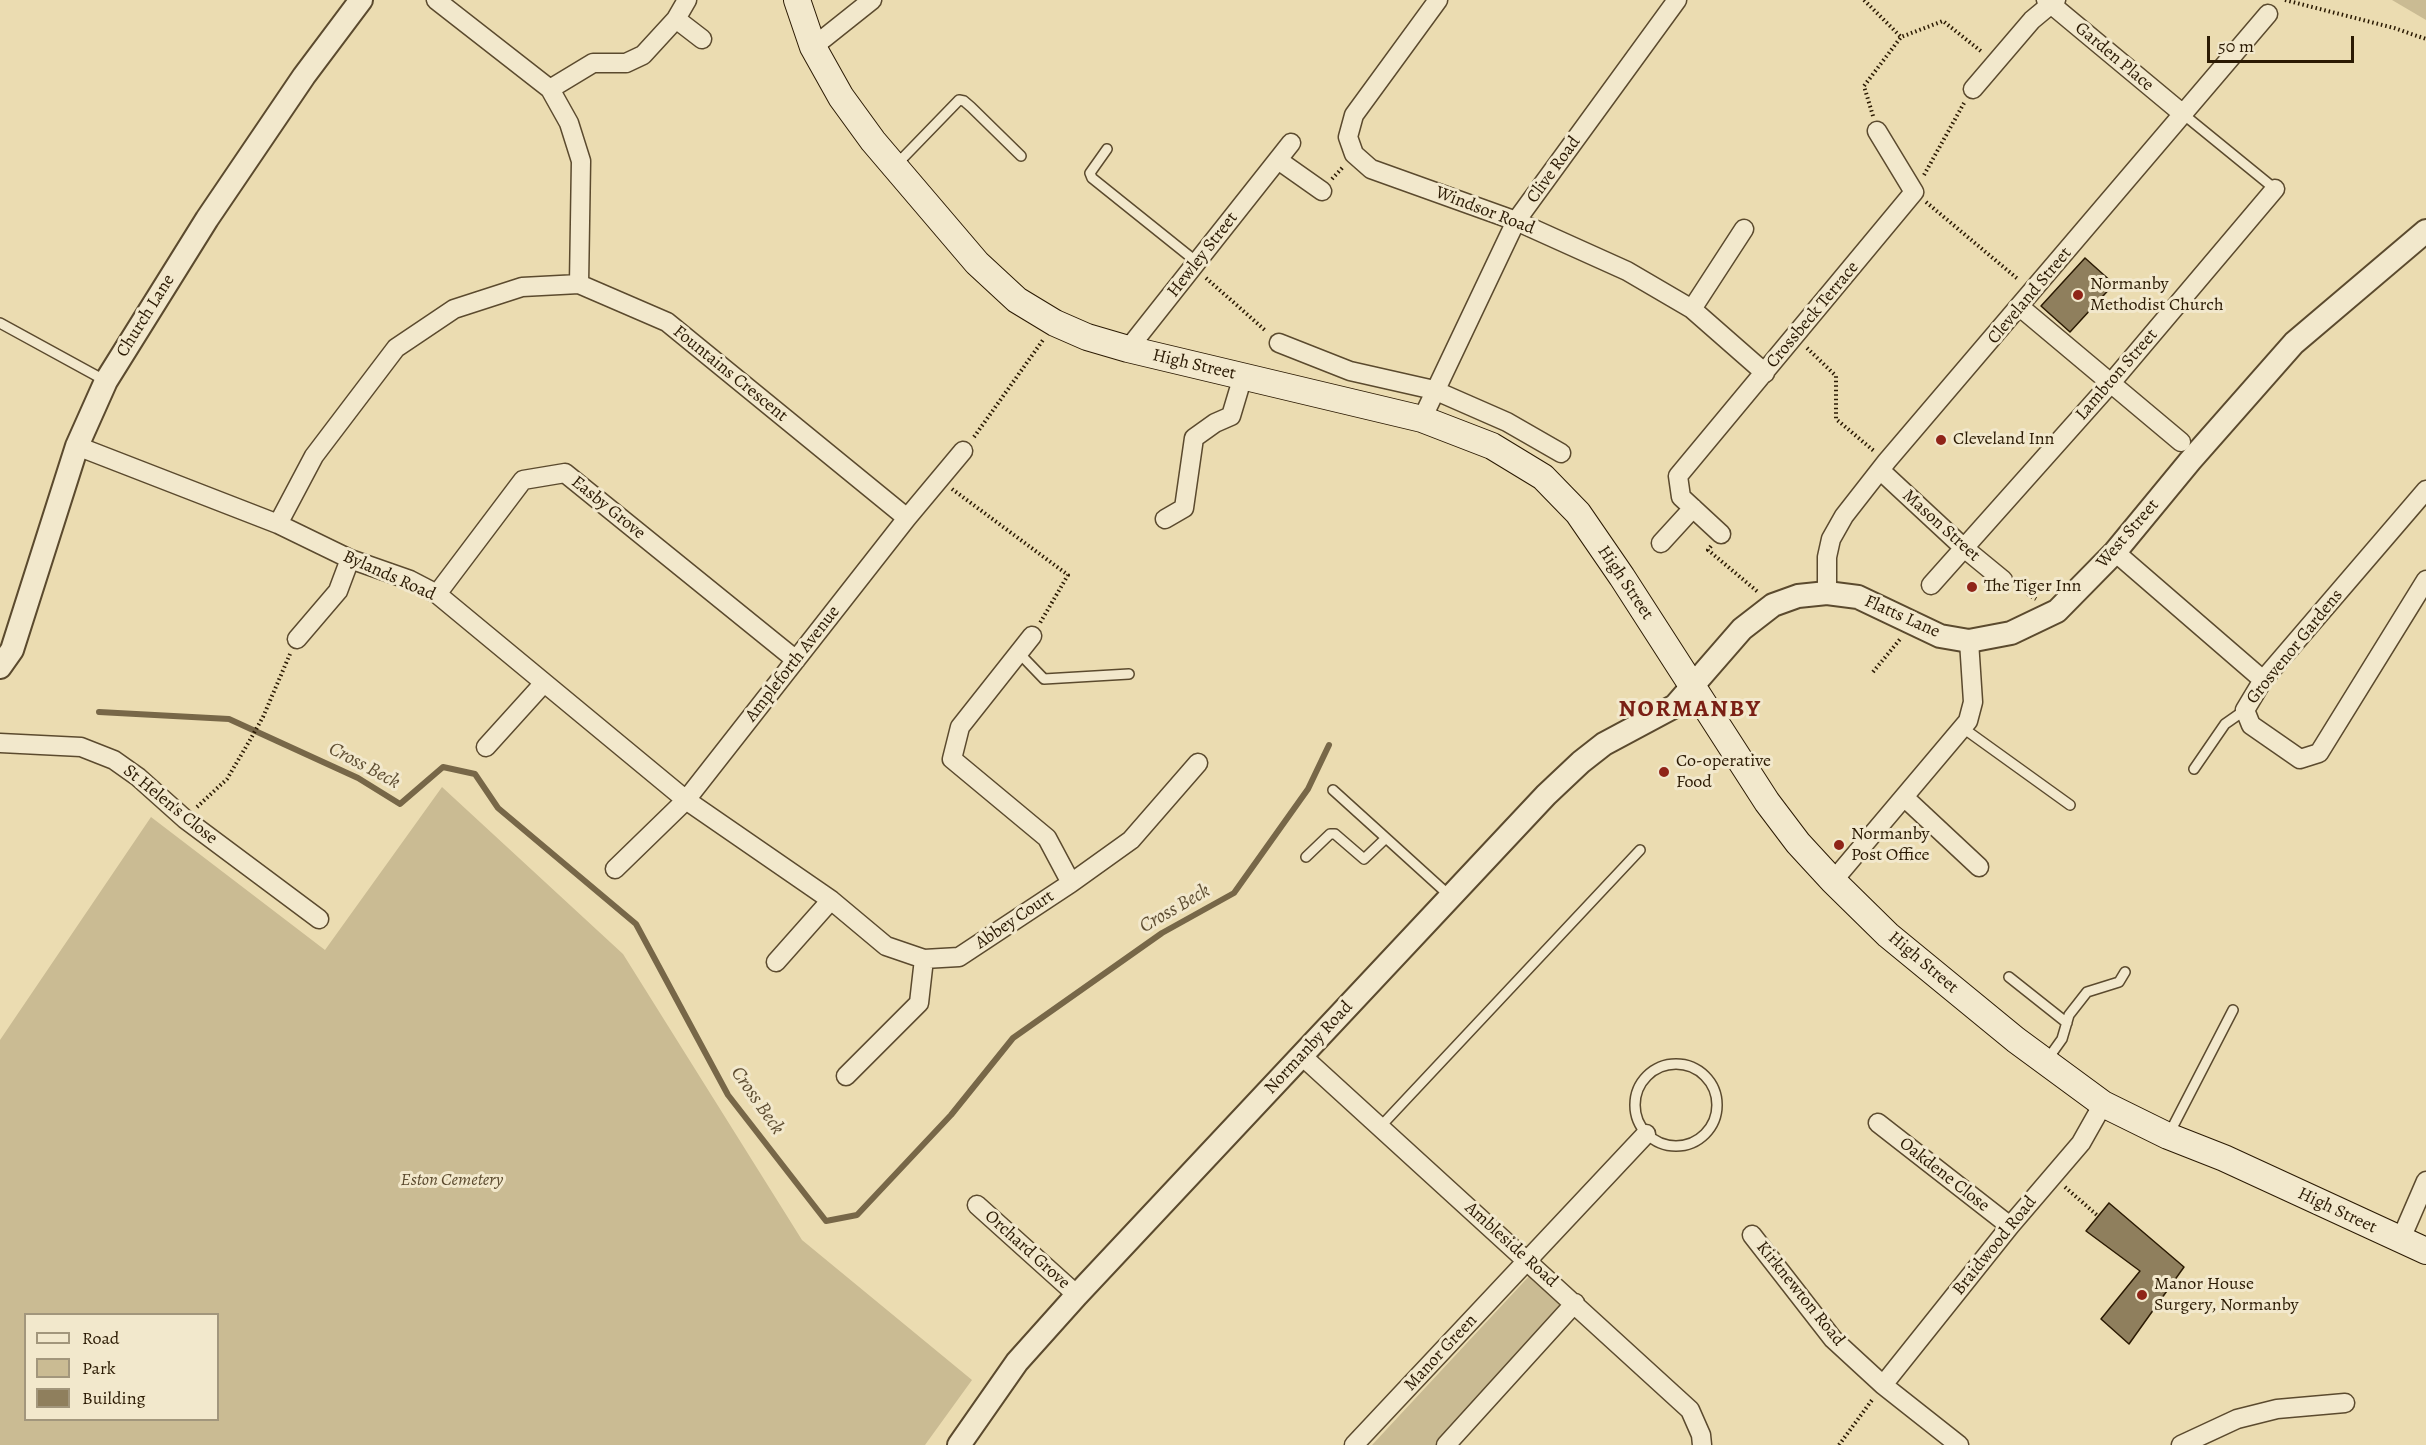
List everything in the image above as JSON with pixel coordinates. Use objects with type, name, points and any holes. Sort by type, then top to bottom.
[{"type":"main road","name":"High Street","points":[[797,0],[813,47],[841,97],[895,166],[977,263],[1017,300],[1055,323],[1087,337],[1128,350],[1422,419],[1492,446],[1544,477],[1578,513],[1622,576],[1767,801],[1798,843],[1888,935],[2045,1062],[2103,1104],[2168,1136],[2224,1158],[2426,1251]]},
{"type":"street","name":"Church Lane","points":[[0,666],[12,650],[77,446],[106,381],[207,219],[304,76],[361,0]]},
{"type":"street","points":[[436,0],[550,89],[569,123],[581,161],[579,284]]},
{"type":"street","points":[[550,89],[593,63],[626,63],[644,55],[676,19],[687,0]]},
{"type":"street","points":[[813,47],[872,0]]},
{"type":"street","points":[[1354,154],[1348,137],[1354,115],[1438,0]]},
{"type":"street","name":"Clive Road","points":[[1422,419],[1516,221],[1677,0]]},
{"type":"street","points":[[1973,89],[1994,62],[2051,1]]},
{"type":"street","name":"Garden Place","points":[[2051,1],[2182,114]]},
{"type":"street","name":"Cleveland Street","points":[[1827,593],[1827,557],[1831,539],[1844,516],[1883,466],[2034,292],[2268,14]]},
{"type":"street","points":[[676,19],[702,39]]},
{"type":"street","points":[[1877,131],[1914,192]]},
{"type":"street","name":"Hewley Street","points":[[1128,350],[1291,143]]},
{"type":"street","name":"Windsor Road","points":[[1354,154],[1371,169],[1516,221],[1627,271],[1692,309],[1765,373]]},
{"type":"street","points":[[1278,160],[1322,191]]},
{"type":"street","name":"Lambton Street","points":[[1931,585],[2111,383],[2275,189]]},
{"type":"street","name":"Crossbeck Terrace","points":[[1687,502],[1678,476],[1914,192]]},
{"type":"street","points":[[1692,309],[1744,229]]},
{"type":"street","name":"West Street","points":[[1969,641],[2011,633],[2058,611],[2115,552],[2190,461],[2294,343],[2426,231]]},
{"type":"street","name":"Fountains Crescent","points":[[278,524],[314,456],[396,348],[454,309],[522,287],[579,284],[667,322],[907,518]]},
{"type":"street","points":[[2020,307],[2181,442]]},
{"type":"street","points":[[1279,343],[1350,371],[1434,390],[1507,422],[1562,453]]},
{"type":"street","points":[[1165,519],[1184,508],[1194,438],[1215,423],[1231,416],[1243,376]]},
{"type":"street","name":"Bylands Road","points":[[77,446],[278,524],[350,559],[410,580],[437,594],[543,684],[687,800]]},
{"type":"street","name":"Ampleforth Avenue","points":[[615,869],[687,800],[907,518],[963,451]]},
{"type":"street","name":"Mason Street","points":[[1883,466],[1964,548],[2003,580]]},
{"type":"street","name":"Easby Grove","points":[[437,594],[523,480],[565,473],[796,660]]},
{"type":"street","name":"Grosvenor Gardens","points":[[2425,493],[2263,680],[2245,710],[2251,725],[2300,759],[2319,753],[2426,580]]},
{"type":"street","points":[[1661,543],[1687,502],[1721,534]]},
{"type":"street","points":[[2115,552],[2263,680]]},
{"type":"street","points":[[297,639],[338,591],[350,559]]},
{"type":"street","name":"Flatts Lane","points":[[1693,687],[1742,628],[1773,605],[1798,596],[1827,593],[1858,597],[1940,636],[1969,641]]},
{"type":"street","name":"Abbey Court","points":[[687,800],[831,900],[886,946],[924,959],[959,957],[1071,883],[1047,838],[952,759],[960,727],[1032,636]]},
{"type":"street","points":[[1833,881],[1968,721],[1973,702],[1969,641]]},
{"type":"street","points":[[486,747],[543,684]]},
{"type":"street","name":"Normanby Road","points":[[959,1445],[1017,1362],[1077,1295],[1546,795],[1604,744],[1675,706],[1693,687]]},
{"type":"street","name":"St Helen's Close","points":[[0,743],[81,747],[114,760],[138,777],[185,819],[319,920]]},
{"type":"street","points":[[1071,883],[1131,840],[1198,763]]},
{"type":"street","points":[[1904,797],[1979,867]]},
{"type":"street","points":[[776,962],[831,900]]},
{"type":"street","points":[[846,1076],[919,1003],[924,959]]},
{"type":"street","name":"Ambleside Road","points":[[1302,1056],[1690,1410],[1701,1435],[1702,1445]]},
{"type":"street","name":"Braidwood Road","points":[[1883,1385],[2010,1226],[2081,1143],[2103,1104]]},
{"type":"street","name":"Oakdene Close","points":[[1878,1123],[2010,1226]]},
{"type":"street","name":"Manor Green","points":[[1354,1445],[1646,1134]]},
{"type":"street","points":[[2400,1241],[2426,1181]]},
{"type":"street","name":"Orchard Grove","points":[[977,1205],[1077,1295]]},
{"type":"street","name":"Kirknewton Road","points":[[1752,1235],[1833,1339],[1883,1385],[1959,1445]]},
{"type":"street","points":[[1446,1445],[1575,1303]]},
{"type":"street","points":[[2181,1445],[2237,1419],[2277,1409],[2345,1403]]},
{"type":"lane","points":[[895,166],[959,100],[971,106],[1021,156]]},
{"type":"lane","points":[[2182,114],[2275,189]]},
{"type":"lane","points":[[1107,149],[1090,173],[1092,178],[1196,265]]},
{"type":"lane","points":[[0,323],[106,381]]},
{"type":"lane","points":[[1019,653],[1044,679],[1129,674]]},
{"type":"lane","points":[[2194,769],[2225,724],[2245,710]]},
{"type":"lane","points":[[1963,728],[2070,804]]},
{"type":"lane","points":[[1333,790],[1451,897]]},
{"type":"lane","points":[[1306,857],[1330,834],[1335,834],[1364,859],[1386,838]]},
{"type":"lane","points":[[1380,1126],[1640,850]]},
{"type":"lane","points":[[2045,1062],[2062,1039],[2069,1015],[2087,992],[2119,982],[2125,972]]},
{"type":"lane","points":[[2009,977],[2067,1023]]},
{"type":"lane","points":[[2168,1136],[2233,1010]]},
{"type":"lane","points":[[1677,1063],[1691,1066],[1703,1074],[1711,1083],[1717,1096],[1717,1111],[1713,1125],[1704,1136],[1686,1146],[1672,1147],[1658,1143],[1646,1134],[1636,1119],[1634,1104],[1637,1090],[1644,1078],[1662,1066],[1677,1063]]},
{"type":"path","points":[[1864,0],[1901,37]]},
{"type":"path","points":[[2285,0],[2394,28],[2426,39]]},
{"type":"path","points":[[1877,131],[1864,86],[1901,37],[1943,21],[1994,62]]},
{"type":"path","points":[[1973,89],[1914,192],[2034,292]]},
{"type":"path","points":[[1322,191],[1354,154]]},
{"type":"path","points":[[1196,265],[1279,343]]},
{"type":"path","points":[[963,451],[1055,323]]},
{"type":"path","points":[[1795,338],[1836,376],[1836,419],[1883,466]]},
{"type":"path","points":[[941,480],[1068,575],[1032,636]]},
{"type":"path","points":[[1721,534],[1708,550],[1773,605]]},
{"type":"path","points":[[2003,580],[2058,611]]},
{"type":"path","points":[[185,819],[227,779],[263,717],[297,639]]},
{"type":"path","points":[[2052,1177],[2098,1216]]},
{"type":"path","points":[[1839,1445],[1883,1385]]},
{"type":"green space","points":[[2392,0],[2426,0],[2426,20]]},
{"type":"green space","name":"Eston Cemetery","points":[[442,787],[623,954],[802,1240],[972,1380],[925,1445],[0,1445],[0,1040],[151,817],[325,950]]},
{"type":"green space","points":[[1532,1273],[1568,1300],[1437,1445],[1372,1445]]},
{"type":"building","name":"Normanby Methodist Church","points":[[2085,258],[2114,284],[2070,332],[2041,306]]},
{"type":"building","name":"Manor House Surgery, Normanby","points":[[2109,1203],[2184,1267],[2129,1344],[2101,1319],[2140,1271],[2086,1231]]},
{"type":"waterway","name":"Cross Beck","points":[[99,712],[229,719],[358,778],[400,804],[443,767],[475,774],[498,808],[636,924],[728,1095],[826,1221],[857,1215],[951,1115],[1013,1038],[1162,933],[1234,893],[1308,789],[1329,745]]},
{"type":"place","name":"Normanby Methodist Church","points":[[2078,295]]},
{"type":"place","name":"Cleveland Inn","points":[[1941,440]]},
{"type":"place","name":"The Tiger Inn","points":[[1972,587]]},
{"type":"place","name":"Co-operative Food","points":[[1664,772]]},
{"type":"place","name":"Normanby Post Office","points":[[1839,845]]},
{"type":"place","name":"Manor House Surgery, Normanby","points":[[2142,1295]]},
{"type":"district","name":"NORMANBY","points":[[1690,710]]}]
